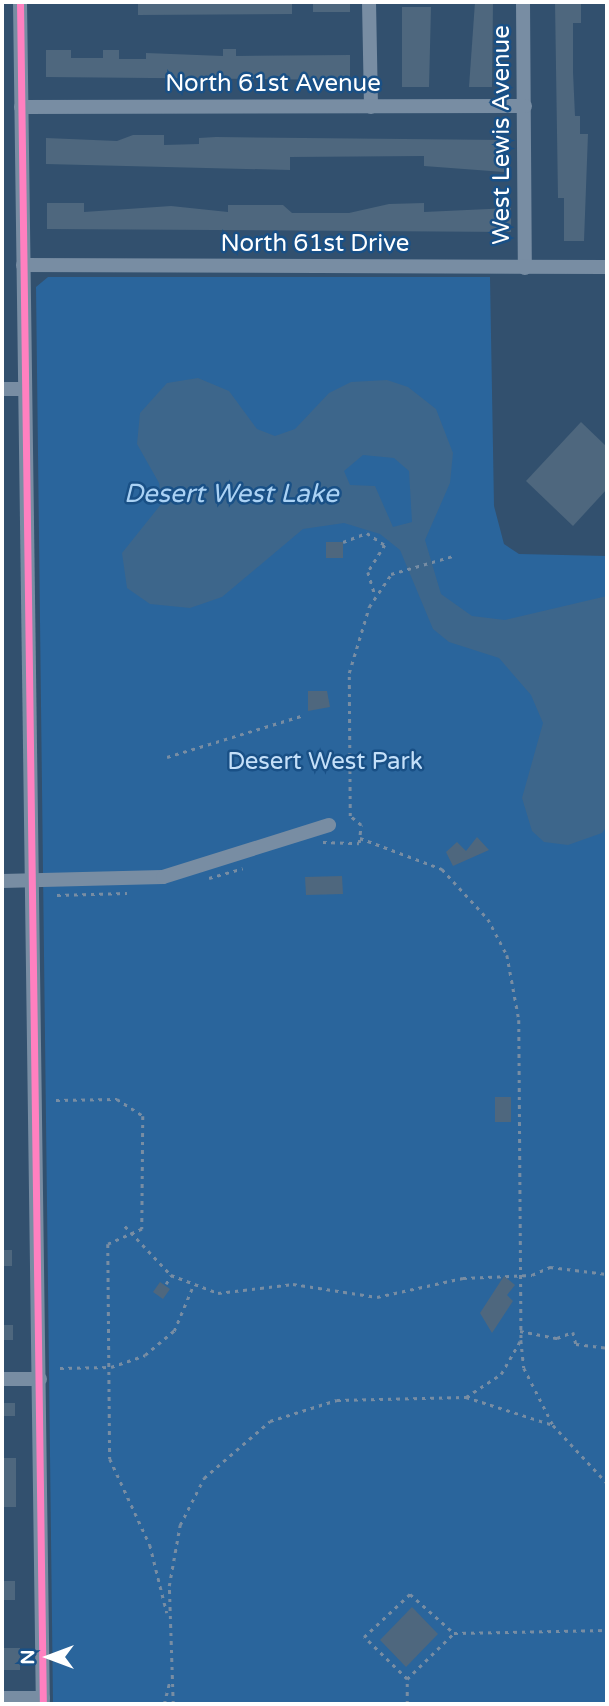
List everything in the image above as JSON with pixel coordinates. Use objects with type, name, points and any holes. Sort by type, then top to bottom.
[{"type":"street","points":[[2,1699],[43,1701],[20,2]]},
{"type":"street","points":[[369,2],[370,107]]},
{"type":"street","name":"West Lewis Avenue","points":[[523,2],[525,268]]},
{"type":"street","name":"North 61st Avenue","points":[[21,107],[525,106]]},
{"type":"street","name":"North 61st Drive","points":[[23,265],[607,267]]},
{"type":"street","points":[[2,389],[25,388]]},
{"type":"street","points":[[2,880],[163,877],[329,825]]},
{"type":"street","points":[[2,1379],[40,1379]]},
{"type":"path","points":[[343,542],[367,533],[385,545],[367,580],[375,595]]},
{"type":"path","points":[[360,838],[358,819],[350,816],[349,673],[375,595],[391,575],[453,556]]},
{"type":"path","points":[[167,757],[301,716]]},
{"type":"path","points":[[328,842],[360,838],[442,869],[488,919],[507,955],[519,1020],[519,1274],[524,1368],[553,1425],[607,1483]]},
{"type":"path","points":[[56,1100],[117,1099],[143,1116],[144,1220],[134,1236],[108,1244],[110,1459],[150,1545],[168,1617]]},
{"type":"path","points":[[125,1226],[172,1275],[193,1286],[238,1294],[324,1285],[377,1297],[463,1278],[519,1274],[550,1267],[607,1274]]},
{"type":"path","points":[[166,1284],[172,1275]]},
{"type":"path","points":[[52,1357],[60,1367],[110,1367],[160,1345],[174,1331],[193,1286]]},
{"type":"path","points":[[520,1331],[557,1338],[575,1333],[576,1344],[607,1348]]},
{"type":"path","points":[[466,1397],[501,1374],[521,1340]]},
{"type":"path","points":[[173,1704],[169,1683],[168,1617],[180,1525],[204,1478],[246,1436],[321,1402],[466,1397],[553,1425]]},
{"type":"path","points":[[407,1704],[407,1679],[365,1637],[410,1594],[454,1633],[607,1630]]},
{"type":"path","points":[[407,1679],[454,1633]]},
{"type":"path","points":[[164,1704],[169,1683]]},
{"type":"green space","name":"Desert West Park","points":[[48,277],[490,277],[494,506],[504,544],[519,554],[607,556],[607,1704],[53,1704],[36,287]]},
{"type":"water","name":"Desert West Lake","points":[[198,378],[229,391],[257,429],[275,436],[295,429],[329,393],[351,382],[387,380],[408,387],[436,409],[453,453],[450,483],[425,540],[441,594],[472,616],[505,620],[607,596],[607,826],[602,833],[568,845],[544,842],[532,831],[522,798],[543,723],[531,695],[499,658],[449,642],[433,629],[400,550],[380,534],[344,523],[303,529],[222,597],[190,608],[150,604],[127,588],[122,553],[162,503],[159,483],[137,444],[140,413],[167,383]],"holes":[[[363,455],[394,458],[409,471],[412,522],[393,527],[375,486],[350,485],[344,471]]]},
{"type":"building","points":[[138,2],[292,2],[292,14],[138,15]]},
{"type":"building","points":[[313,2],[350,2],[350,12],[313,12]]},
{"type":"building","points":[[475,2],[493,2],[492,87],[469,87]]},
{"type":"building","points":[[555,2],[581,2],[581,23],[573,23],[573,72],[575,116],[580,116],[580,134],[588,134],[584,241],[564,241],[564,198],[558,198]]},
{"type":"building","points":[[402,7],[431,7],[429,87],[402,87]]},
{"type":"building","points":[[223,49],[236,49],[236,56],[350,55],[350,80],[46,77],[46,50],[71,50],[71,58],[103,58],[103,50],[119,50],[119,59],[146,59],[146,53],[223,56]]},
{"type":"building","points":[[133,135],[164,135],[164,145],[199,144],[199,138],[216,137],[504,140],[504,172],[424,166],[424,156],[290,157],[290,170],[46,164],[46,138],[117,141]]},
{"type":"building","points":[[47,203],[84,203],[84,212],[171,206],[228,212],[228,205],[283,205],[292,213],[349,213],[389,204],[424,203],[424,212],[511,208],[511,232],[47,229]]},
{"type":"building","points":[[581,422],[607,447],[607,489],[573,526],[526,481]]},
{"type":"building","points":[[326,542],[343,542],[343,558],[326,558]]},
{"type":"building","points":[[308,691],[327,691],[330,707],[308,711]]},
{"type":"building","points":[[477,837],[489,850],[453,866],[446,852],[457,842],[466,851]]},
{"type":"building","points":[[342,876],[343,894],[306,895],[305,877]]},
{"type":"building","points":[[495,1097],[511,1097],[511,1122],[495,1122]]},
{"type":"building","points":[[2,1250],[12,1250],[12,1266],[2,1266]]},
{"type":"building","points":[[504,1276],[515,1285],[507,1295],[513,1301],[492,1333],[480,1313]]},
{"type":"building","points":[[160,1282],[170,1289],[163,1299],[153,1292]]},
{"type":"building","points":[[2,1325],[13,1325],[13,1340],[2,1340]]},
{"type":"building","points":[[2,1403],[15,1403],[15,1416],[2,1416]]},
{"type":"building","points":[[2,1458],[16,1458],[16,1507],[2,1507]]},
{"type":"building","points":[[2,1581],[15,1581],[15,1600],[2,1600]]},
{"type":"building","points":[[412,1607],[438,1634],[406,1667],[380,1640]]},
{"type":"building","points":[[2,1648],[20,1648],[20,1670],[2,1670]]},
{"type":"cycle path","points":[[20,2],[43,1704]]}]
